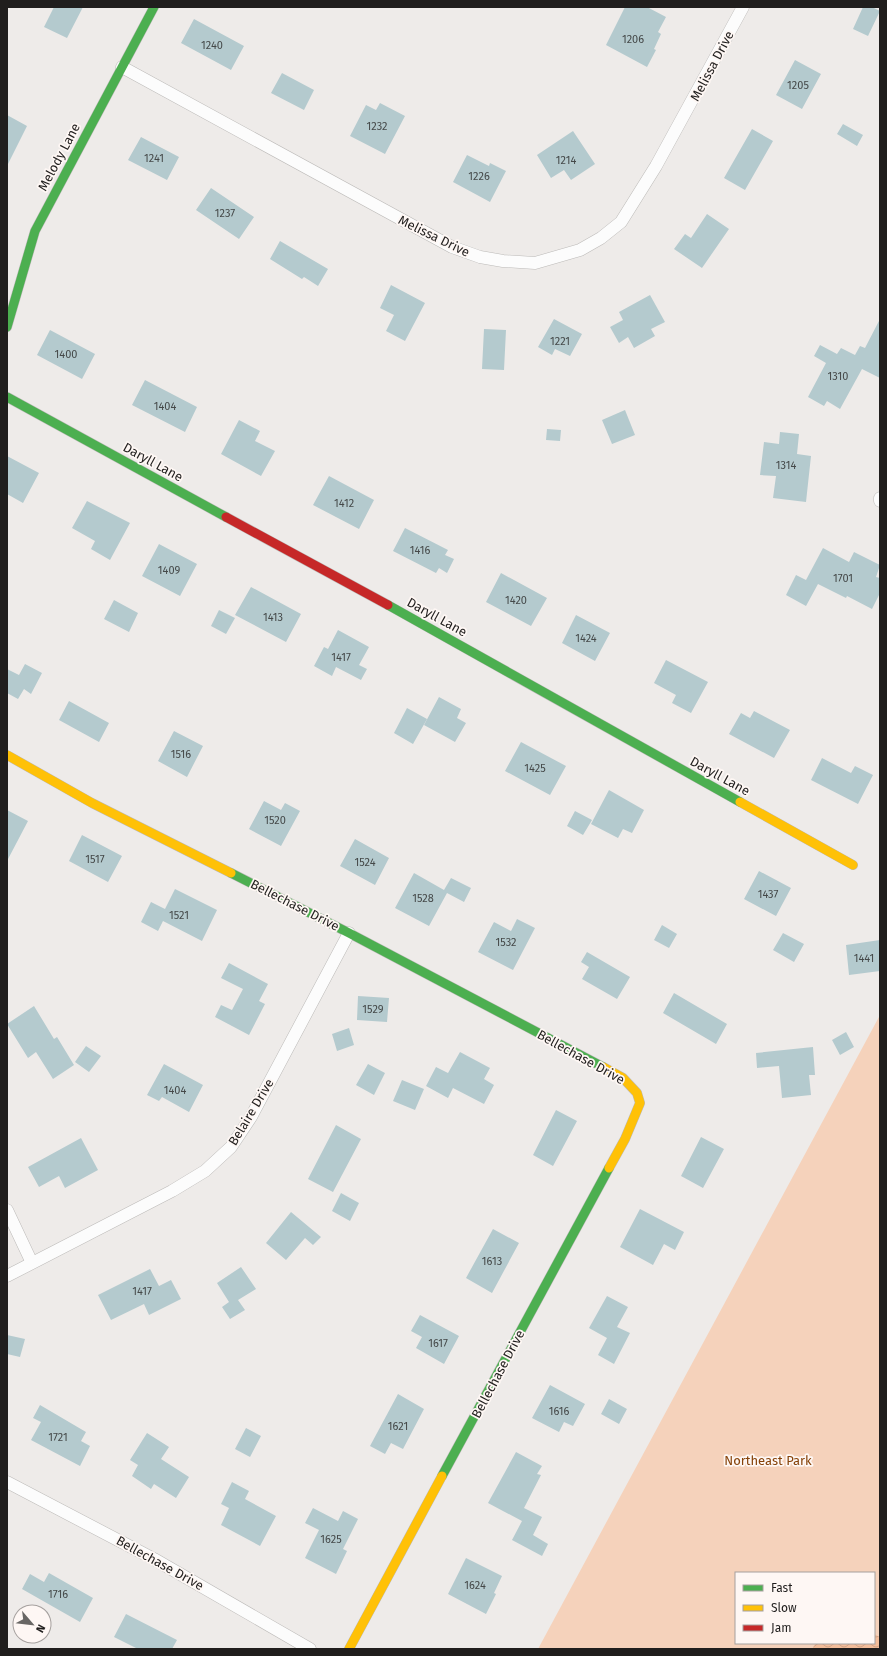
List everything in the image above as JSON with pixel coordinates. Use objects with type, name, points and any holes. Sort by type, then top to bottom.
[{"type":"street","name":"Melody Lane","points":[[7,327],[35,231],[154,7]]},
{"type":"street","name":"Melissa Drive","points":[[122,66],[452,247],[480,257],[503,261],[535,263],[580,250],[601,238],[621,222],[660,160],[743,7]]},
{"type":"street","name":"Daryll Lane","points":[[7,397],[472,651],[684,772],[853,864]]},
{"type":"street","name":"Bellechase Drive","points":[[7,755],[92,803],[349,933],[623,1078],[637,1093],[640,1103],[632,1126],[349,1649]]},
{"type":"street","name":"Belaire Drive","points":[[7,1276],[192,1179],[205,1171],[231,1147],[251,1117],[349,933]]},
{"type":"street","points":[[7,1210],[32,1263]]},
{"type":"street","name":"Bellechase Drive","points":[[7,1482],[168,1566],[310,1649]]},
{"type":"green space","name":"Northeast Park","points":[[880,1015],[880,1649],[538,1649]]},
{"type":"water","points":[[875,1634],[880,1637],[880,1649],[812,1649],[815,1644],[875,1644]]},
{"type":"building","points":[[54,7],[83,7],[67,38],[44,27]]},
{"type":"building","points":[[625,7],[647,7],[666,17],[658,32],[661,34],[654,49],[656,50],[647,67],[606,45]]},
{"type":"building","points":[[863,7],[872,7],[880,11],[868,36],[853,29]]},
{"type":"building","points":[[194,19],[244,46],[231,70],[181,43]]},
{"type":"building","points":[[795,60],[821,74],[802,109],[776,95]]},
{"type":"building","points":[[282,73],[314,90],[304,110],[271,93]]},
{"type":"building","points":[[380,103],[405,116],[385,154],[350,136],[366,105],[376,110]]},
{"type":"building","points":[[7,115],[27,126],[7,166]]},
{"type":"building","points":[[843,124],[863,135],[857,146],[837,134]]},
{"type":"building","points":[[752,129],[773,141],[745,190],[724,178]]},
{"type":"building","points":[[573,131],[595,164],[571,180],[564,170],[551,178],[537,155]]},
{"type":"building","points":[[141,137],[179,157],[167,180],[128,160]]},
{"type":"building","points":[[467,155],[489,166],[490,163],[506,171],[490,202],[453,182]]},
{"type":"building","points":[[211,188],[254,217],[239,239],[196,210]]},
{"type":"building","points":[[707,214],[729,229],[702,268],[674,249],[685,234],[691,238]]},
{"type":"building","points":[[280,241],[328,269],[318,286],[304,277],[302,279],[270,259]]},
{"type":"building","points":[[391,285],[425,303],[405,341],[386,331],[394,315],[380,308]]},
{"type":"building","points":[[650,295],[665,322],[651,329],[655,336],[634,348],[628,337],[619,343],[610,327],[623,320],[619,312]]},
{"type":"building","points":[[554,319],[582,334],[570,356],[555,349],[552,355],[538,347]]},
{"type":"building","points":[[880,319],[880,378],[862,369],[840,409],[827,401],[824,406],[808,397],[826,363],[814,356],[820,345],[837,354],[841,348],[855,355],[860,346],[865,348]]},
{"type":"building","points":[[484,329],[506,330],[504,370],[482,369]]},
{"type":"building","points":[[50,330],[95,354],[82,379],[37,355]]},
{"type":"building","points":[[145,380],[197,407],[185,432],[132,405]]},
{"type":"building","points":[[625,410],[635,435],[612,444],[602,420]]},
{"type":"building","points":[[239,420],[260,431],[255,441],[275,451],[261,476],[221,454]]},
{"type":"building","points":[[547,429],[561,430],[560,441],[546,440]]},
{"type":"building","points":[[780,432],[799,434],[797,454],[811,456],[806,502],[773,498],[776,476],[760,475],[764,442],[779,444]]},
{"type":"building","points":[[7,456],[39,473],[23,503],[7,494]]},
{"type":"building","points":[[329,476],[374,500],[359,529],[313,505]]},
{"type":"building","points":[[87,501],[130,523],[110,560],[91,549],[95,541],[72,528]]},
{"type":"building","points":[[405,528],[448,550],[445,555],[454,559],[447,573],[439,568],[436,573],[393,551]]},
{"type":"building","points":[[159,544],[197,564],[180,596],[142,576]]},
{"type":"building","points":[[823,548],[849,562],[854,552],[880,565],[876,577],[880,578],[880,593],[872,609],[847,596],[846,598],[818,584],[806,606],[786,595],[796,575],[806,580]]},
{"type":"building","points":[[501,573],[547,598],[531,626],[486,602]]},
{"type":"building","points":[[251,587],[301,614],[286,642],[235,615]]},
{"type":"building","points":[[114,600],[138,613],[129,632],[104,619]]},
{"type":"building","points":[[219,610],[235,618],[226,634],[211,626]]},
{"type":"building","points":[[576,615],[610,633],[595,661],[562,643]]},
{"type":"building","points":[[338,630],[369,647],[359,665],[367,669],[361,680],[336,667],[332,676],[314,666],[324,647],[328,649]]},
{"type":"building","points":[[666,660],[708,682],[691,713],[672,703],[676,695],[654,683]]},
{"type":"building","points":[[25,664],[42,673],[31,694],[24,689],[18,699],[7,693],[7,669],[19,675]]},
{"type":"building","points":[[439,697],[461,709],[457,718],[466,723],[455,742],[424,725]]},
{"type":"building","points":[[69,701],[109,723],[99,742],[59,720]]},
{"type":"building","points":[[407,708],[427,719],[413,744],[394,733]]},
{"type":"building","points":[[754,711],[790,730],[774,758],[729,734],[741,713],[750,718]]},
{"type":"building","points":[[174,731],[203,746],[187,777],[158,761]]},
{"type":"building","points":[[521,742],[566,766],[550,795],[505,771]]},
{"type":"building","points":[[822,758],[851,773],[855,766],[873,775],[858,804],[811,780]]},
{"type":"building","points":[[609,790],[644,810],[632,833],[623,829],[618,838],[591,824]]},
{"type":"building","points":[[264,801],[281,810],[285,803],[300,811],[281,846],[249,829]]},
{"type":"building","points":[[7,810],[28,821],[7,861]]},
{"type":"building","points":[[575,811],[592,820],[583,835],[567,826]]},
{"type":"building","points":[[82,835],[122,856],[108,882],[69,861]]},
{"type":"building","points":[[355,839],[389,858],[375,885],[340,866]]},
{"type":"building","points":[[759,871],[791,888],[776,916],[744,899]]},
{"type":"building","points":[[414,873],[444,890],[451,878],[471,888],[464,902],[447,893],[429,926],[395,908]]},
{"type":"building","points":[[175,889],[217,910],[202,941],[163,921],[158,931],[141,922],[151,902],[165,909]]},
{"type":"building","points":[[517,919],[535,928],[513,970],[478,952],[494,922],[511,931]]},
{"type":"building","points":[[662,925],[677,934],[669,948],[654,940]]},
{"type":"building","points":[[783,933],[804,944],[794,962],[773,950]]},
{"type":"building","points":[[880,940],[880,971],[849,975],[846,945]]},
{"type":"building","points":[[587,952],[630,977],[617,999],[582,979],[589,967],[581,962]]},
{"type":"building","points":[[229,963],[268,984],[259,1001],[265,1004],[249,1035],[215,1017],[221,1005],[232,1010],[243,989],[221,978]]},
{"type":"building","points":[[674,993],[727,1024],[716,1044],[663,1013]]},
{"type":"building","points":[[358,996],[389,998],[387,1022],[357,1020]]},
{"type":"building","points":[[34,1006],[54,1039],[57,1037],[74,1065],[53,1079],[36,1052],[28,1058],[7,1024]]},
{"type":"building","points":[[349,1028],[354,1045],[337,1051],[332,1034]]},
{"type":"building","points":[[846,1032],[854,1047],[840,1055],[832,1040]]},
{"type":"building","points":[[86,1046],[101,1056],[89,1072],[75,1062]]},
{"type":"building","points":[[813,1047],[815,1075],[809,1075],[811,1095],[782,1098],[779,1066],[757,1068],[756,1053]]},
{"type":"building","points":[[460,1052],[490,1068],[484,1079],[494,1085],[484,1104],[453,1088],[448,1098],[426,1086],[436,1067],[448,1073]]},
{"type":"building","points":[[164,1064],[203,1085],[189,1112],[162,1097],[159,1101],[147,1095]]},
{"type":"building","points":[[368,1064],[385,1073],[374,1095],[356,1085]]},
{"type":"building","points":[[402,1080],[424,1089],[415,1110],[393,1101]]},
{"type":"building","points":[[556,1110],[577,1121],[553,1166],[533,1155]]},
{"type":"building","points":[[336,1125],[361,1139],[333,1192],[308,1179]]},
{"type":"building","points":[[701,1137],[724,1149],[703,1188],[681,1176]]},
{"type":"building","points":[[81,1138],[98,1170],[65,1188],[59,1176],[39,1187],[28,1167]]},
{"type":"building","points":[[341,1193],[359,1203],[350,1221],[332,1211]]},
{"type":"building","points":[[640,1209],[684,1232],[675,1250],[664,1244],[653,1265],[620,1247]]},
{"type":"building","points":[[291,1212],[321,1237],[313,1245],[305,1238],[286,1260],[266,1243]]},
{"type":"building","points":[[493,1229],[519,1243],[492,1293],[466,1278]]},
{"type":"building","points":[[241,1267],[256,1289],[238,1300],[245,1310],[230,1319],[222,1307],[229,1302],[217,1283]]},
{"type":"building","points":[[150,1269],[159,1286],[171,1280],[181,1299],[149,1315],[144,1304],[111,1320],[98,1295]]},
{"type":"building","points":[[607,1296],[628,1307],[617,1327],[630,1333],[614,1364],[598,1355],[607,1338],[589,1328]]},
{"type":"building","points":[[420,1315],[459,1336],[444,1364],[416,1348],[422,1337],[411,1331]]},
{"type":"building","points":[[7,1335],[25,1339],[20,1357],[7,1354]]},
{"type":"building","points":[[550,1385],[585,1404],[573,1426],[564,1422],[559,1432],[532,1418]]},
{"type":"building","points":[[398,1394],[424,1409],[403,1449],[391,1443],[385,1454],[370,1446]]},
{"type":"building","points":[[609,1399],[627,1409],[619,1424],[601,1414]]},
{"type":"building","points":[[40,1405],[86,1432],[81,1441],[90,1446],[80,1466],[31,1440],[41,1422],[33,1418]]},
{"type":"building","points":[[246,1428],[261,1436],[250,1457],[235,1449]]},
{"type":"building","points":[[147,1433],[169,1447],[161,1459],[189,1477],[176,1498],[154,1484],[151,1489],[132,1476],[138,1465],[130,1460]]},
{"type":"building","points":[[516,1452],[542,1466],[537,1474],[541,1475],[524,1508],[542,1517],[533,1535],[548,1544],[542,1556],[512,1540],[522,1521],[488,1503]]},
{"type":"building","points":[[232,1482],[249,1491],[245,1499],[276,1516],[260,1546],[221,1525],[229,1508],[221,1504]]},
{"type":"building","points":[[313,1508],[338,1521],[343,1511],[358,1519],[343,1549],[347,1551],[336,1574],[305,1558],[319,1530],[305,1523]]},
{"type":"building","points":[[466,1558],[502,1576],[494,1593],[496,1594],[486,1614],[448,1594]]},
{"type":"building","points":[[49,1573],[93,1598],[80,1622],[52,1606],[52,1604],[48,1604],[22,1589],[30,1574],[44,1582]]},
{"type":"building","points":[[126,1614],[177,1640],[172,1649],[138,1649],[114,1637]]},
{"type":"traffic: fast","points":[[7,327],[35,231],[154,7]]},
{"type":"traffic: fast","points":[[7,397],[226,517]]},
{"type":"traffic: fast","points":[[388,605],[740,802]]},
{"type":"traffic: fast","points":[[231,873],[349,933],[603,1067]]},
{"type":"traffic: fast","points":[[442,1476],[609,1168]]},
{"type":"traffic: slow","points":[[7,755],[92,803],[231,873]]},
{"type":"traffic: slow","points":[[740,802],[853,865]]},
{"type":"traffic: slow","points":[[603,1067],[623,1078],[637,1093],[640,1103],[625,1139],[609,1168]]},
{"type":"traffic: slow","points":[[349,1649],[442,1476]]},
{"type":"traffic: jam","points":[[226,517],[388,605]]}]
